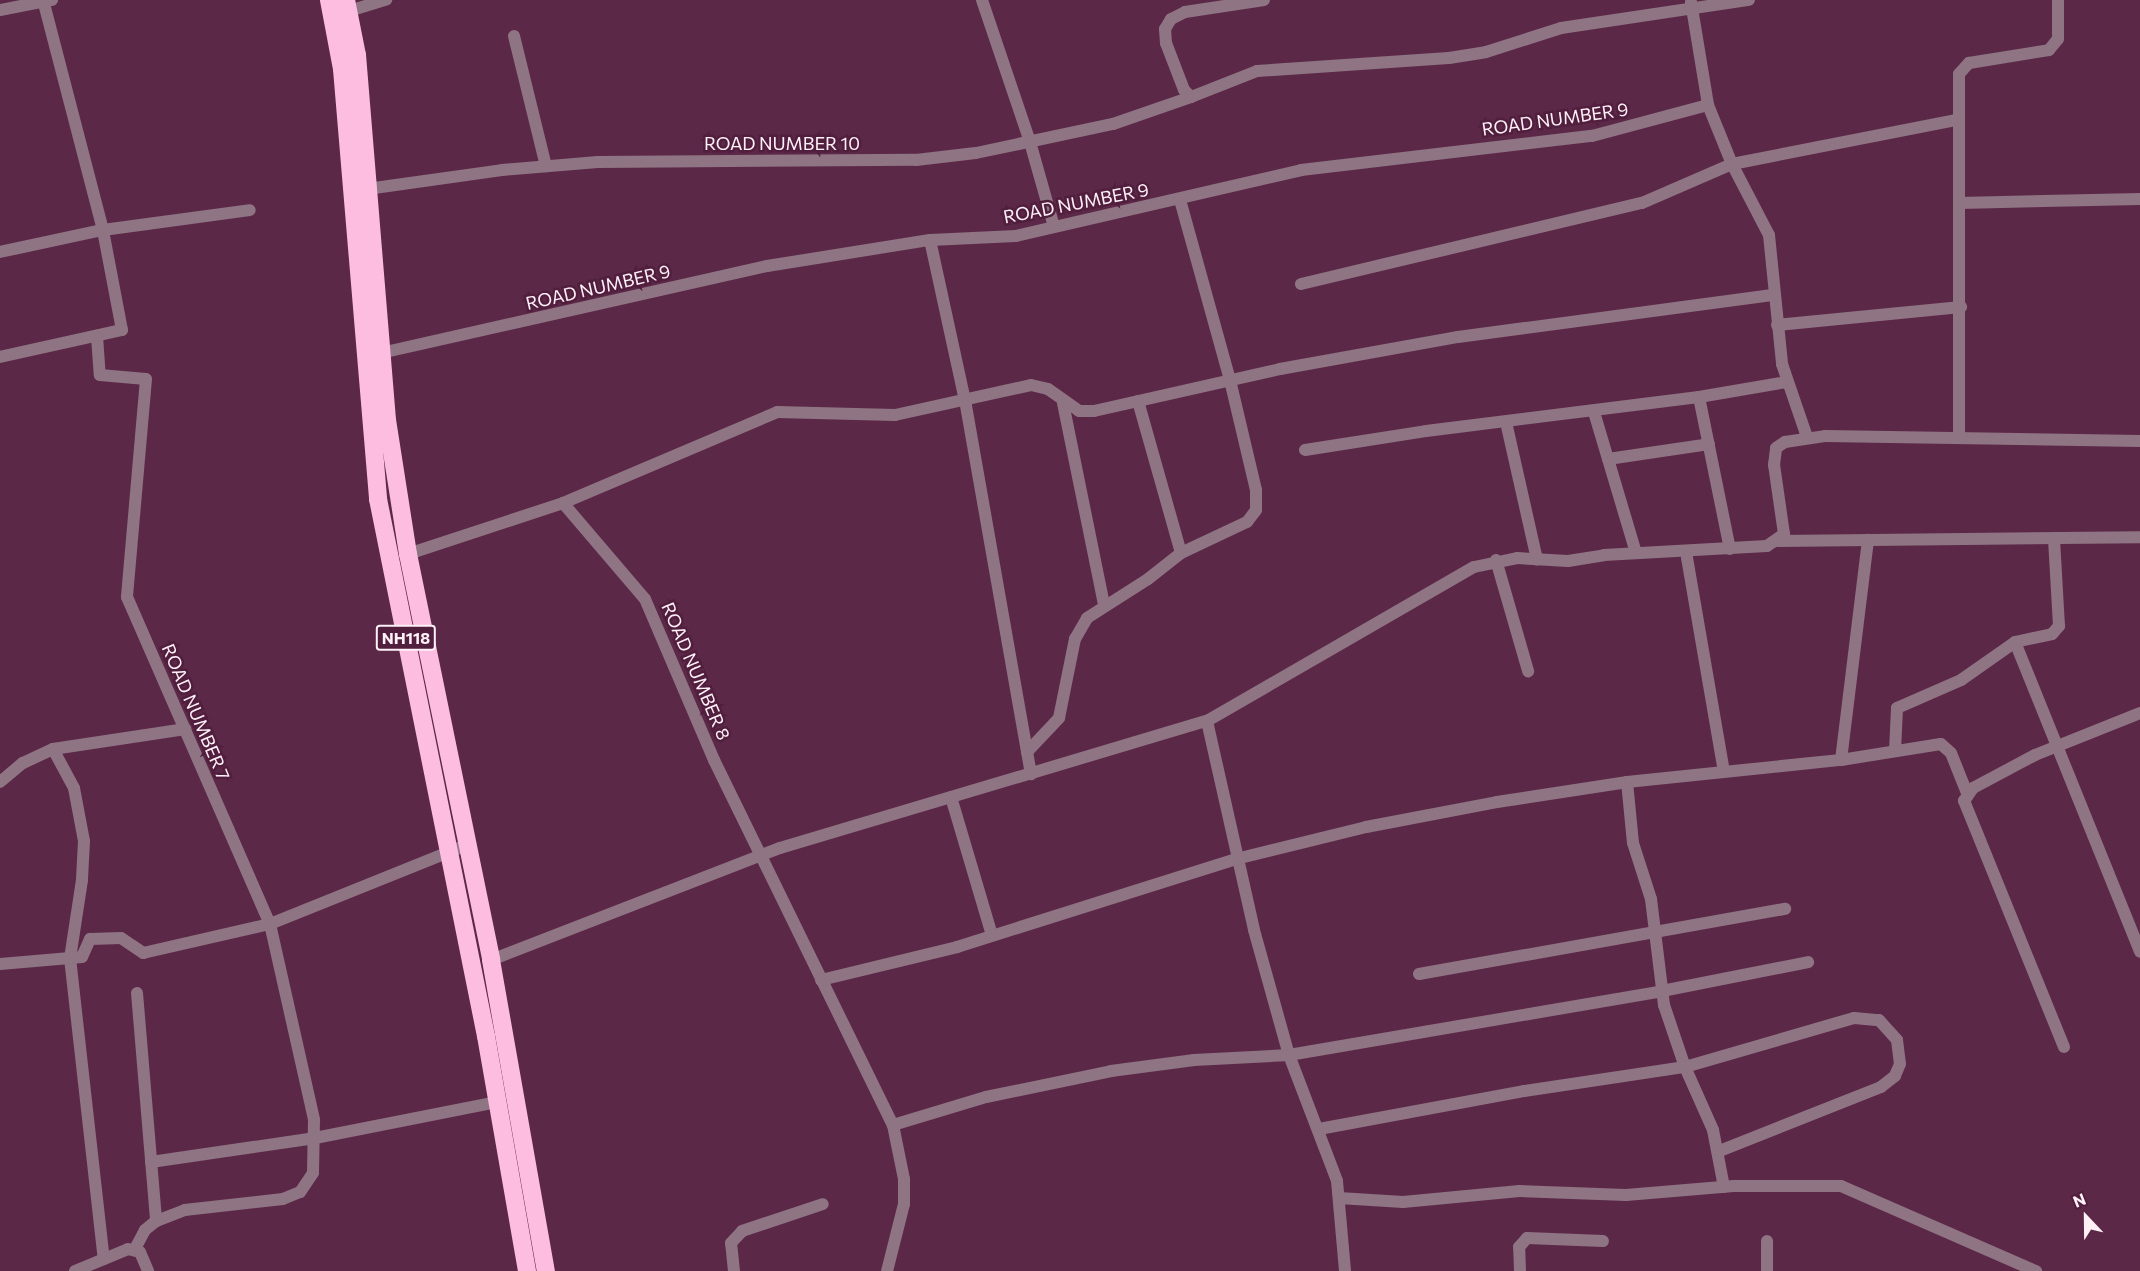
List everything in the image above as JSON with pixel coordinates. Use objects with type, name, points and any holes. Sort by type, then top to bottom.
[{"type":"highway","name":"NH118","points":[[329,0],[347,123],[378,499],[449,852],[527,1271]]},
{"type":"highway","name":"NH118","points":[[348,5],[357,55],[387,420],[408,554],[491,960],[546,1271]]},
{"type":"street","points":[[348,5],[386,0]]},
{"type":"street","points":[[982,0],[1030,142],[1054,227]]},
{"type":"street","points":[[1191,97],[1184,90],[1166,43],[1165,29],[1171,19],[1185,12],[1264,0]]},
{"type":"street","name":"ROAD NUMBER 10","points":[[367,189],[546,166],[598,162],[916,160],[1030,142],[1113,124],[1257,71],[1449,58],[1562,28],[1691,4],[1749,0]]},
{"type":"street","points":[[1959,438],[1961,307],[1957,120],[1959,74],[1969,63],[2049,50],[2058,39],[2059,0]]},
{"type":"street","points":[[0,10],[47,1],[103,230],[122,330],[0,357]]},
{"type":"street","points":[[1691,4],[1708,105],[1732,164],[1769,235],[1777,326],[1787,382],[1807,437]]},
{"type":"street","points":[[514,36],[546,166]]},
{"type":"street","name":"ROAD NUMBER 9","points":[[381,353],[767,266],[930,240],[1016,236],[1340,164],[1620,131],[1708,105]]},
{"type":"street","points":[[1301,284],[1642,203],[1732,164],[1957,120]]},
{"type":"street","points":[[1959,203],[2140,199]]},
{"type":"street","points":[[1027,752],[1059,718],[1075,639],[1087,618],[1104,604],[1123,596],[1181,553],[1241,525],[1256,510],[1256,490],[1230,380],[1180,200]]},
{"type":"street","points":[[0,252],[103,230],[250,210]]},
{"type":"street","points":[[930,240],[965,400],[1031,774]]},
{"type":"street","points":[[408,554],[563,503],[777,412],[895,415],[1030,385],[1048,389],[1063,403],[1079,411],[1094,411],[1230,380],[1458,337],[1774,294]]},
{"type":"street","points":[[1777,326],[1961,307]]},
{"type":"street","name":"ROAD NUMBER 7","points":[[97,336],[100,375],[146,379],[127,597],[270,924],[314,1120],[314,1173],[300,1192],[283,1199],[184,1210],[156,1221]]},
{"type":"street","points":[[1305,450],[1594,412],[1787,382]]},
{"type":"street","points":[[1699,397],[1730,549]]},
{"type":"street","points":[[1138,401],[1181,553]]},
{"type":"street","points":[[1063,403],[1104,604]]},
{"type":"street","points":[[1594,412],[1636,553]]},
{"type":"street","points":[[1506,422],[1537,560]]},
{"type":"street","points":[[1778,542],[1785,534],[1785,522],[1774,465],[1776,448],[1807,437],[2140,441]]},
{"type":"street","points":[[1608,459],[1709,444]]},
{"type":"street","name":"ROAD NUMBER 8","points":[[563,503],[645,599],[714,760],[893,1125],[904,1179],[904,1204],[887,1271]]},
{"type":"street","points":[[491,960],[762,855],[1207,721],[1454,578],[1496,560],[1568,561],[1636,553],[1730,549],[1778,542],[2140,537]]},
{"type":"street","points":[[1894,751],[1897,708],[1961,680],[2015,642],[2052,634],[2058,626],[2054,538]]},
{"type":"street","points":[[1841,760],[1868,540]]},
{"type":"street","points":[[1686,552],[1724,772]]},
{"type":"street","points":[[1496,560],[1528,670]]},
{"type":"street","points":[[2015,642],[2055,748],[2140,952]]},
{"type":"street","points":[[1967,793],[2055,748],[2140,713]]},
{"type":"street","points":[[1207,721],[1240,858],[1254,930],[1289,1055],[1319,1129],[1339,1198],[1345,1271]]},
{"type":"street","points":[[0,782],[22,763],[53,748],[184,729]]},
{"type":"street","points":[[821,980],[992,935],[1240,858],[1366,827],[1627,782],[1841,760],[1930,744],[1948,747],[1967,793],[1966,812],[2064,1047]]},
{"type":"street","points":[[53,748],[74,788],[84,841],[82,880],[70,958],[104,1259]]},
{"type":"street","points":[[1627,782],[1631,836],[1647,880],[1662,991],[1685,1067],[1719,1150],[1724,1187]]},
{"type":"street","points":[[951,797],[992,935]]},
{"type":"street","points":[[0,964],[82,957],[90,939],[121,938],[143,953],[270,924],[467,845]]},
{"type":"street","points":[[1419,974],[1656,934],[1785,909]]},
{"type":"street","points":[[893,1125],[986,1097],[1112,1071],[1194,1060],[1289,1055],[1662,991],[1808,962]]},
{"type":"street","points":[[75,1271],[135,1249],[145,1230],[156,1221],[137,993]]},
{"type":"street","points":[[1319,1129],[1524,1091],[1685,1067],[1854,1018],[1879,1020],[1897,1040],[1900,1064],[1895,1076],[1881,1088],[1719,1150]]},
{"type":"street","points":[[151,1162],[315,1138],[496,1102]]},
{"type":"street","points":[[1339,1198],[1404,1202],[1492,1192],[1626,1195],[1724,1187],[1842,1186],[2036,1271]]},
{"type":"street","points":[[734,1271],[731,1243],[742,1231],[823,1204]]},
{"type":"street","points":[[1520,1271],[1519,1246],[1527,1238],[1603,1241]]},
{"type":"street","points":[[1767,1241],[1767,1271]]},
{"type":"street","points":[[135,1249],[143,1255],[148,1271]]}]
